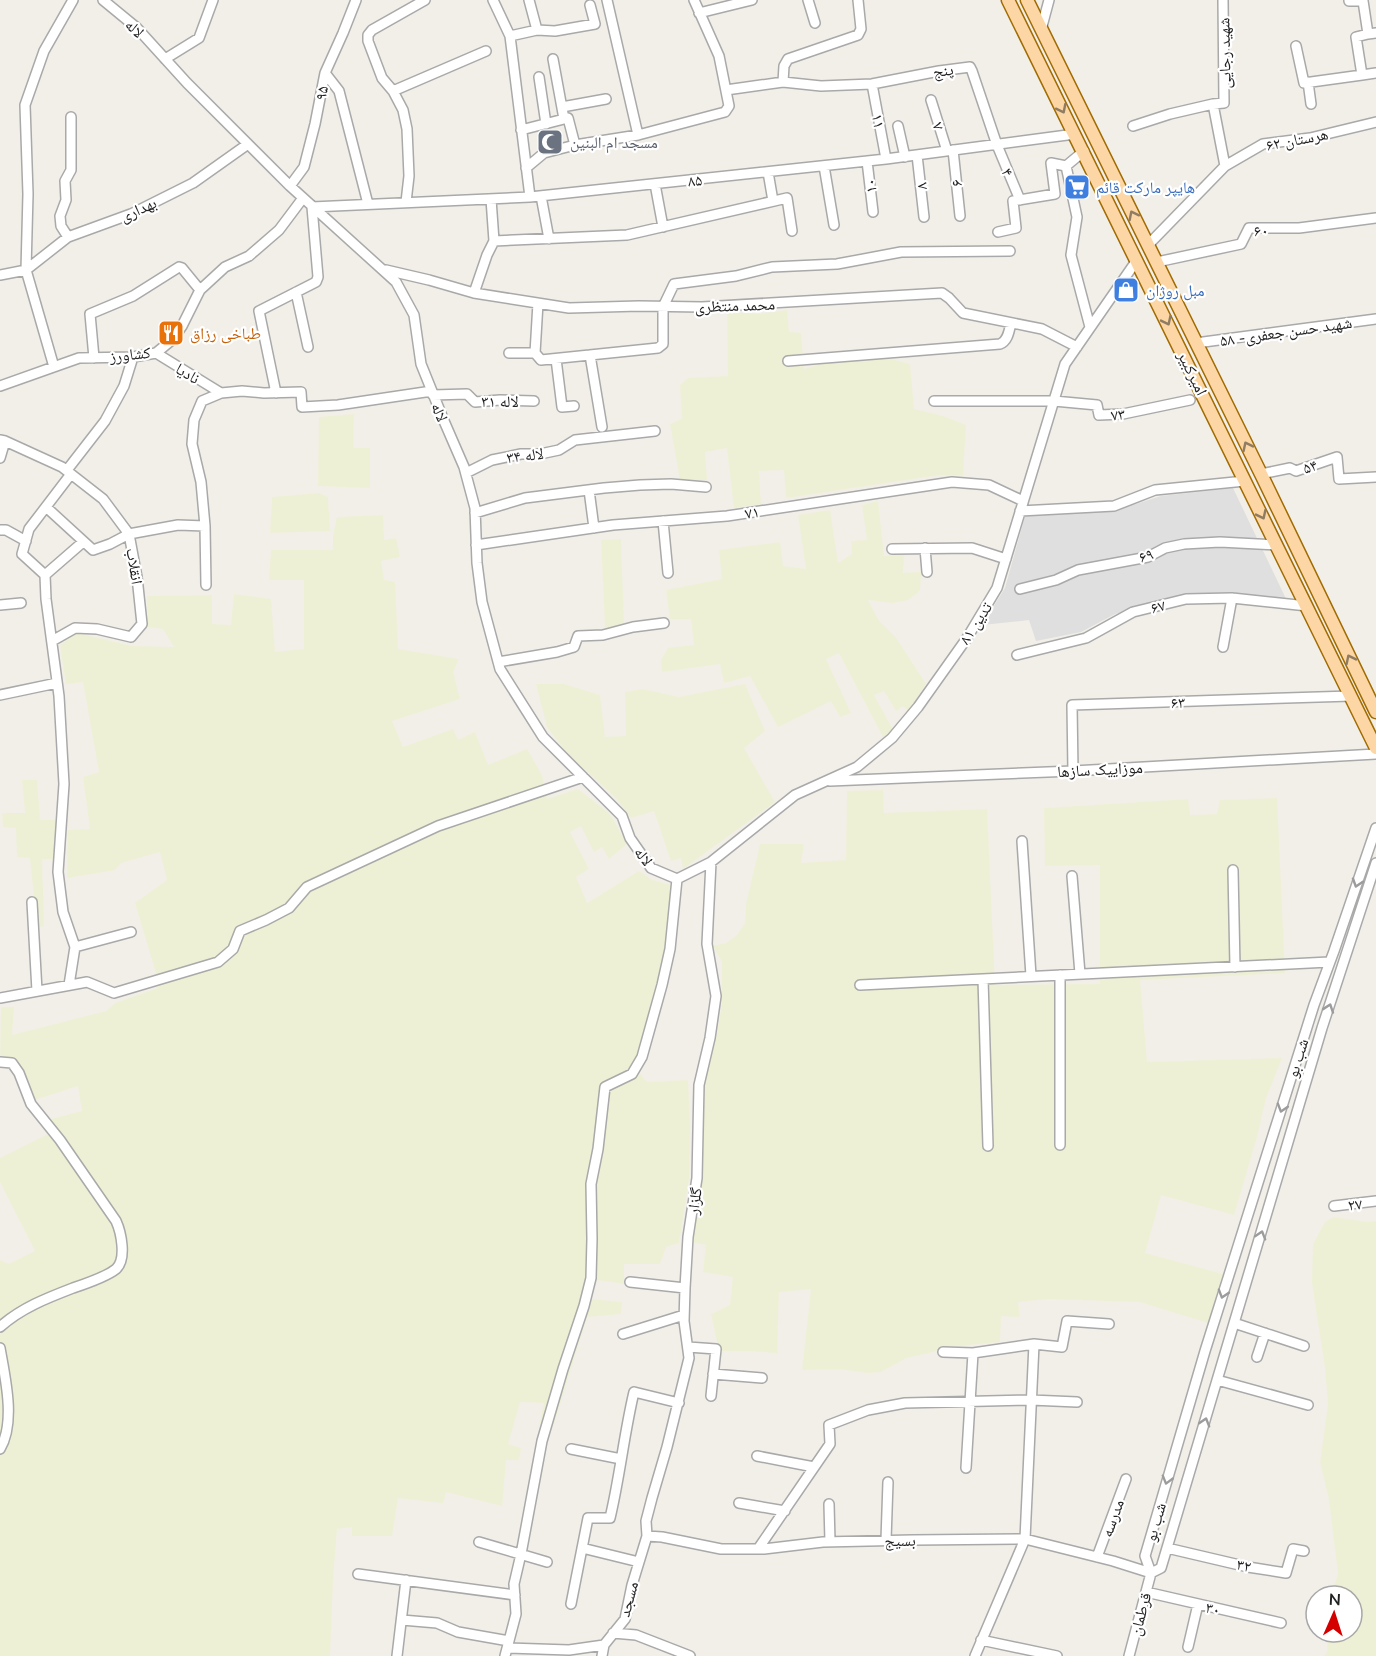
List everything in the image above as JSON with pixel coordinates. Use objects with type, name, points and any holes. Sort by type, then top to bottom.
[{"type":"main road","name":"امیرکبیر","points":[[1008,0],[1376,748]]},
{"type":"main road","name":"امیرکبیر","points":[[1027,0],[1376,712]]},
{"type":"main road","points":[[1034,55],[1050,48]]},
{"type":"main road","points":[[1044,73],[1059,66]]},
{"type":"main road","points":[[1323,639],[1337,632]]},
{"type":"street","points":[[54,367],[26,270],[28,194],[25,105],[44,51],[73,0]]},
{"type":"street","name":"لاله","points":[[103,0],[137,28],[290,186],[396,282],[414,315],[421,364],[466,473],[475,513],[482,602],[500,669],[543,737],[621,816],[630,838],[651,868],[677,879]]},
{"type":"street","points":[[165,59],[199,38],[213,0]]},
{"type":"street","name":"۹۵","points":[[290,186],[304,167],[325,73],[356,0]]},
{"type":"street","points":[[406,202],[409,176],[407,129],[403,110],[393,91],[382,78],[368,41],[368,35],[372,30],[425,0]]},
{"type":"street","points":[[493,0],[510,36],[530,197]]},
{"type":"street","points":[[529,0],[537,30]]},
{"type":"street","points":[[607,0],[638,135]]},
{"type":"street","points":[[526,168],[544,153],[575,145],[638,135],[725,112],[729,106],[719,56],[693,0]]},
{"type":"street","points":[[699,13],[753,0]]},
{"type":"street","points":[[808,0],[815,23]]},
{"type":"street","points":[[783,82],[784,66],[788,58],[858,35],[861,29],[858,0]]},
{"type":"street","points":[[1041,30],[1049,0]]},
{"type":"street","name":"شهید رجایی","points":[[1223,0],[1224,102],[1214,104],[1225,166]]},
{"type":"street","points":[[1349,0],[1363,1],[1372,34],[1356,37],[1362,75]]},
{"type":"street","points":[[510,36],[537,30],[555,31],[595,24],[590,5]]},
{"type":"street","points":[[1296,46],[1304,83],[1376,74]]},
{"type":"street","points":[[393,91],[486,51]]},
{"type":"street","points":[[553,59],[564,119]]},
{"type":"street","name":"پنج","points":[[872,84],[970,67],[997,144]]},
{"type":"street","points":[[325,73],[339,91],[368,204]]},
{"type":"street","points":[[539,77],[546,124]]},
{"type":"street","points":[[726,90],[783,82],[821,86],[872,84]]},
{"type":"street","points":[[1308,82],[1311,104]]},
{"type":"street","name":"۱۱","points":[[872,84],[886,159]]},
{"type":"street","points":[[562,107],[606,99]]},
{"type":"street","name":"۷","points":[[931,100],[950,151]]},
{"type":"street","points":[[1133,126],[1170,114],[1214,104]]},
{"type":"street","points":[[68,237],[61,226],[60,216],[66,200],[65,182],[71,170],[71,117]]},
{"type":"street","points":[[521,130],[567,118],[575,145]]},
{"type":"street","name":"هرستان ۶۲","points":[[1148,245],[1225,166],[1263,144],[1310,138],[1376,122]]},
{"type":"street","points":[[898,126],[905,156]]},
{"type":"street","name":"۸۵","points":[[312,207],[541,196],[886,159],[1075,134]]},
{"type":"street","name":"بهداری","points":[[26,270],[68,237],[131,214],[193,183],[248,144]]},
{"type":"street","name":"۴","points":[[997,144],[1020,200]]},
{"type":"street","name":"۶","points":[[950,151],[960,216]]},
{"type":"street","points":[[1066,166],[1084,151]]},
{"type":"street","name":"۸","points":[[917,155],[924,217]]},
{"type":"street","name":"۱۰","points":[[867,161],[873,212]]},
{"type":"street","points":[[998,232],[1016,228],[1013,201],[1055,194],[1051,163],[1066,166]]},
{"type":"street","points":[[824,166],[834,225]]},
{"type":"street","points":[[1066,166],[1077,217],[1071,255],[1090,327]]},
{"type":"street","points":[[768,172],[773,201]]},
{"type":"street","points":[[655,184],[663,227]]},
{"type":"street","points":[[541,196],[549,239]]},
{"type":"street","name":"کشاورز","points":[[0,386],[78,358],[133,357],[156,353],[173,339],[200,290],[225,267],[249,256],[279,230],[303,198]]},
{"type":"street","points":[[494,241],[627,235],[787,198],[792,231]]},
{"type":"street","points":[[474,293],[494,241],[491,199]]},
{"type":"street","points":[[206,585],[206,526],[201,482],[192,444],[194,420],[202,401],[221,393],[242,391],[276,393],[259,311],[316,282],[318,277],[312,207]]},
{"type":"street","name":"۶۰","points":[[1157,262],[1241,244],[1249,228],[1299,228],[1376,218]]},
{"type":"street","points":[[538,303],[536,353],[541,360],[556,359],[661,347],[663,344],[663,307],[674,284],[736,276],[772,267],[837,264],[901,252],[1010,251]]},
{"type":"street","name":"تدین ۸۱","points":[[677,879],[711,862],[795,795],[857,767],[892,738],[918,707],[966,638],[997,588],[1065,364],[1137,260]]},
{"type":"street","points":[[94,357],[90,314],[133,296],[178,267],[182,268],[200,290]]},
{"type":"street","points":[[0,275],[26,270]]},
{"type":"street","name":"محمد منتظری","points":[[384,270],[474,293],[569,308],[702,307],[933,292],[942,293],[963,313],[1042,329],[1077,347]]},
{"type":"street","points":[[296,292],[308,347]]},
{"type":"street","name":"شهید حسن جعفری- ۵۸","points":[[1196,343],[1376,319]]},
{"type":"street","points":[[788,361],[1000,344],[1006,339],[1011,323]]},
{"type":"street","points":[[509,352],[536,353]]},
{"type":"street","name":"نادیا","points":[[156,353],[221,393]]},
{"type":"street","points":[[590,355],[602,427]]},
{"type":"street","points":[[69,985],[75,946],[63,912],[58,872],[64,784],[57,683],[45,575],[22,554],[30,529],[105,421],[124,386],[133,357]]},
{"type":"street","points":[[556,359],[562,407],[574,405]]},
{"type":"street","name":"لاله ۳۱","points":[[276,393],[301,392],[302,407],[338,405],[432,393],[467,394],[475,402],[534,401]]},
{"type":"street","points":[[934,401],[1054,400]]},
{"type":"street","name":"۷۳","points":[[1054,400],[1097,405],[1099,415],[1123,414],[1190,400]]},
{"type":"street","name":"لاله ۳۴","points":[[466,473],[492,460],[559,450],[574,440],[655,431]]},
{"type":"street","points":[[0,458],[3,440]]},
{"type":"street","name":"انقلاب","points":[[3,440],[69,472],[104,499],[129,534],[142,624],[130,637],[97,629],[75,628],[51,641]]},
{"type":"street","name":"۵۴","points":[[1261,474],[1290,468],[1296,471],[1337,457],[1339,479],[1376,477]]},
{"type":"street","points":[[1020,511],[1114,506],[1155,490],[1245,481]]},
{"type":"street","name":"۷۱","points":[[476,545],[594,528],[727,516],[952,482],[989,485],[1023,501]]},
{"type":"street","points":[[475,513],[525,498],[589,490],[671,484],[706,487]]},
{"type":"street","points":[[589,490],[594,528]]},
{"type":"street","points":[[46,507],[93,550],[129,534],[178,525],[206,526]]},
{"type":"street","points":[[663,521],[668,573]]},
{"type":"street","points":[[0,530],[6,530],[26,541]]},
{"type":"street","points":[[45,575],[83,542]]},
{"type":"street","name":"۶۹","points":[[1020,589],[1056,580],[1078,570],[1148,557],[1165,548],[1184,544],[1220,542],[1277,545]]},
{"type":"street","points":[[926,548],[927,572]]},
{"type":"street","points":[[892,549],[972,548],[1006,559]]},
{"type":"street","points":[[1223,647],[1232,598]]},
{"type":"street","name":"۶۷","points":[[1017,655],[1086,638],[1133,612],[1186,599],[1232,598],[1307,606]]},
{"type":"street","points":[[0,605],[21,603]]},
{"type":"street","points":[[498,662],[565,650],[573,647],[578,636],[603,635],[633,627],[664,623]]},
{"type":"street","points":[[0,695],[57,683]]},
{"type":"street","name":"۶۳","points":[[1072,771],[1072,705],[1351,696]]},
{"type":"street","name":"موزاییک سازها","points":[[824,781],[1072,771],[1376,754]]},
{"type":"street","points":[[0,999],[87,982],[114,993],[218,962],[233,949],[240,931],[289,908],[307,887],[438,826],[583,777]]},
{"type":"street","name":"شب بو","points":[[1376,828],[1311,1016],[1205,1351],[1145,1556],[1151,1573],[1161,1568],[1322,1028],[1376,863]]},
{"type":"street","points":[[1022,841],[1030,976]]},
{"type":"street","name":"گلزار","points":[[647,1536],[646,1521],[679,1403],[689,1358],[684,1315],[688,1237],[697,1178],[699,1085],[710,1038],[716,996],[707,944],[711,862]]},
{"type":"street","points":[[1233,870],[1235,967]]},
{"type":"street","points":[[1072,876],[1080,974]]},
{"type":"street","points":[[507,1648],[516,1614],[514,1584],[542,1441],[591,1278],[591,1184],[598,1149],[605,1087],[632,1074],[642,1057],[670,949],[677,879]]},
{"type":"street","points":[[32,902],[38,991]]},
{"type":"street","points":[[75,946],[131,932]]},
{"type":"street","points":[[860,985],[1329,962]]},
{"type":"street","points":[[1060,975],[1060,1145]]},
{"type":"street","points":[[983,979],[988,1146]]},
{"type":"street","points":[[0,1062],[12,1064],[19,1073],[32,1104],[116,1221],[122,1245],[121,1259],[115,1269],[88,1283],[37,1302],[0,1327]]},
{"type":"street","name":"۲۷","points":[[1334,1206],[1376,1201]]},
{"type":"street","points":[[630,1282],[685,1288]]},
{"type":"street","points":[[623,1334],[684,1315]]},
{"type":"street","points":[[943,1352],[973,1353],[1034,1344],[1062,1347],[1067,1321],[1109,1324]]},
{"type":"street","points":[[1234,1323],[1304,1346]]},
{"type":"street","points":[[1257,1357],[1265,1333]]},
{"type":"street","points":[[975,1656],[1025,1539],[1034,1344]]},
{"type":"street","points":[[688,1347],[716,1349],[711,1396]]},
{"type":"street","points":[[0,1348],[8,1398],[7,1431],[0,1449]]},
{"type":"street","points":[[966,1468],[973,1353]]},
{"type":"street","points":[[713,1374],[762,1378]]},
{"type":"street","points":[[1217,1380],[1308,1405]]},
{"type":"street","points":[[571,1604],[588,1518],[610,1518],[626,1424],[634,1392],[679,1403]]},
{"type":"street","points":[[758,1549],[830,1444],[829,1425],[868,1410],[905,1402],[1031,1400],[1077,1402]]},
{"type":"street","points":[[571,1449],[621,1459]]},
{"type":"street","points":[[758,1456],[814,1467]]},
{"type":"street","name":"مدرسه","points":[[1097,1557],[1126,1479]]},
{"type":"street","points":[[886,1540],[888,1482]]},
{"type":"street","points":[[739,1503],[785,1511]]},
{"type":"street","points":[[829,1504],[830,1542]]},
{"type":"street","name":"بسیج","points":[[647,1536],[722,1549],[758,1549],[830,1542],[886,1540],[1025,1539],[1151,1573]]},
{"type":"street","name":"مسجد","points":[[602,1656],[604,1645],[625,1619],[632,1585],[647,1536]]},
{"type":"street","points":[[479,1542],[547,1562]]},
{"type":"street","points":[[582,1548],[639,1562]]},
{"type":"street","name":"۳۲","points":[[1167,1548],[1248,1567],[1286,1573],[1293,1549],[1304,1551]]},
{"type":"street","name":"قرطمان","points":[[1129,1656],[1151,1573]]},
{"type":"street","points":[[358,1574],[515,1595]]},
{"type":"street","points":[[397,1656],[406,1580]]},
{"type":"street","name":"۳۰","points":[[1146,1592],[1281,1623]]},
{"type":"street","points":[[1188,1647],[1198,1604]]},
{"type":"street","points":[[402,1620],[437,1623],[507,1648],[569,1650],[604,1645]]},
{"type":"street","points":[[613,1633],[636,1635],[690,1656]]},
{"type":"street","points":[[981,1640],[1058,1656]]},
{"type":"shaded area","points":[[1233,488],[1288,603],[1241,593],[1193,593],[1115,614],[1081,632],[1036,641],[1029,620],[982,625],[1005,588],[1025,516],[1136,504],[1161,496]]},
{"type":"green space","points":[[787,310],[789,332],[801,333],[804,369],[830,361],[888,358],[910,364],[914,409],[943,416],[966,425],[963,475],[939,475],[786,498],[784,470],[759,471],[761,504],[734,508],[727,448],[705,452],[707,480],[680,480],[670,424],[682,419],[680,385],[688,378],[728,376],[727,312],[760,314]]},
{"type":"green space","points":[[354,414],[353,448],[370,448],[370,488],[318,486],[319,417]]},
{"type":"green space","points":[[319,493],[328,497],[330,531],[270,533],[272,497]]},
{"type":"green space","points":[[878,501],[884,556],[904,555],[903,573],[921,572],[920,591],[908,600],[893,603],[868,600],[879,621],[897,639],[926,684],[908,711],[903,706],[896,711],[884,691],[874,695],[893,730],[883,737],[839,653],[826,659],[851,713],[840,717],[831,701],[778,727],[750,676],[724,683],[720,664],[662,672],[661,660],[668,648],[694,645],[691,619],[670,619],[666,590],[722,579],[719,550],[780,542],[783,566],[806,569],[798,515],[830,510],[838,563],[852,554],[851,541],[867,540],[862,505]]},
{"type":"green space","points":[[383,515],[384,540],[396,538],[400,557],[381,561],[384,580],[395,582],[398,649],[459,659],[453,672],[460,699],[392,721],[403,747],[453,729],[458,740],[475,732],[488,765],[527,749],[542,775],[547,799],[578,789],[610,814],[627,844],[609,859],[602,847],[594,852],[581,826],[570,832],[589,869],[576,877],[587,903],[639,871],[652,880],[678,887],[672,929],[637,1070],[647,1082],[688,1080],[689,1179],[679,1243],[666,1247],[660,1264],[624,1264],[624,1284],[597,1280],[591,1299],[622,1302],[621,1314],[587,1317],[553,1427],[540,1423],[544,1403],[520,1402],[508,1444],[521,1448],[519,1460],[506,1460],[502,1506],[446,1492],[443,1503],[398,1498],[392,1536],[352,1536],[352,1527],[337,1529],[330,1656],[0,1656],[0,1260],[9,1264],[35,1251],[0,1182],[0,1158],[52,1132],[48,1120],[82,1111],[78,1086],[28,1102],[14,1066],[0,1067],[1,1007],[14,1007],[12,1035],[106,1011],[115,1003],[158,988],[158,980],[135,903],[167,880],[160,852],[121,863],[115,870],[67,878],[68,830],[90,829],[83,777],[99,772],[83,682],[66,684],[60,645],[77,633],[132,646],[174,647],[163,629],[148,627],[147,596],[212,595],[212,624],[231,625],[234,594],[271,599],[275,652],[304,649],[304,580],[269,580],[271,550],[333,550],[337,517]]},
{"type":"green space","points":[[621,539],[624,627],[605,628],[601,540]]},
{"type":"green space","points":[[536,684],[564,684],[600,695],[605,737],[626,736],[625,692],[643,689],[679,697],[745,684],[765,731],[744,748],[775,802],[683,869],[681,858],[671,861],[654,811],[631,818],[616,798],[567,753],[547,727]]},
{"type":"green space","points":[[22,780],[37,780],[40,820],[57,820],[55,859],[42,859],[44,926],[37,927],[30,858],[17,857],[16,828],[3,827],[2,813],[25,813]]},
{"type":"green space","points":[[883,790],[884,813],[987,809],[995,985],[1100,984],[1100,865],[1045,866],[1044,808],[1188,799],[1190,815],[1217,814],[1220,800],[1277,798],[1285,973],[1140,980],[1147,1062],[1282,1058],[1266,1098],[1234,1215],[1161,1195],[1145,1253],[1223,1274],[1208,1323],[1140,1302],[1048,1299],[1018,1302],[1020,1317],[1001,1316],[1000,1342],[946,1347],[906,1358],[881,1372],[867,1373],[840,1369],[802,1370],[811,1289],[779,1292],[777,1353],[719,1351],[711,1314],[730,1305],[733,1277],[703,1272],[706,1245],[693,1242],[701,1186],[704,1085],[722,1004],[722,962],[713,946],[726,943],[737,935],[745,923],[746,904],[760,844],[804,844],[801,863],[846,860],[847,791]]},
{"type":"green space","points":[[1334,1217],[1367,1222],[1376,1221],[1376,1656],[1324,1656],[1327,1644],[1364,1644],[1364,1584],[1335,1584],[1338,1574],[1329,1500],[1320,1462],[1328,1404],[1312,1283],[1313,1244],[1325,1222]]},
{"type":"place","name":"مسجد ام البنین","points":[[550,142]]},
{"type":"place","name":"هایپر مارکت قائم","points":[[1077,187]]},
{"type":"place","name":"مبل روژان","points":[[1126,290]]},
{"type":"place","name":"طباخی رزاق","points":[[171,333]]}]
